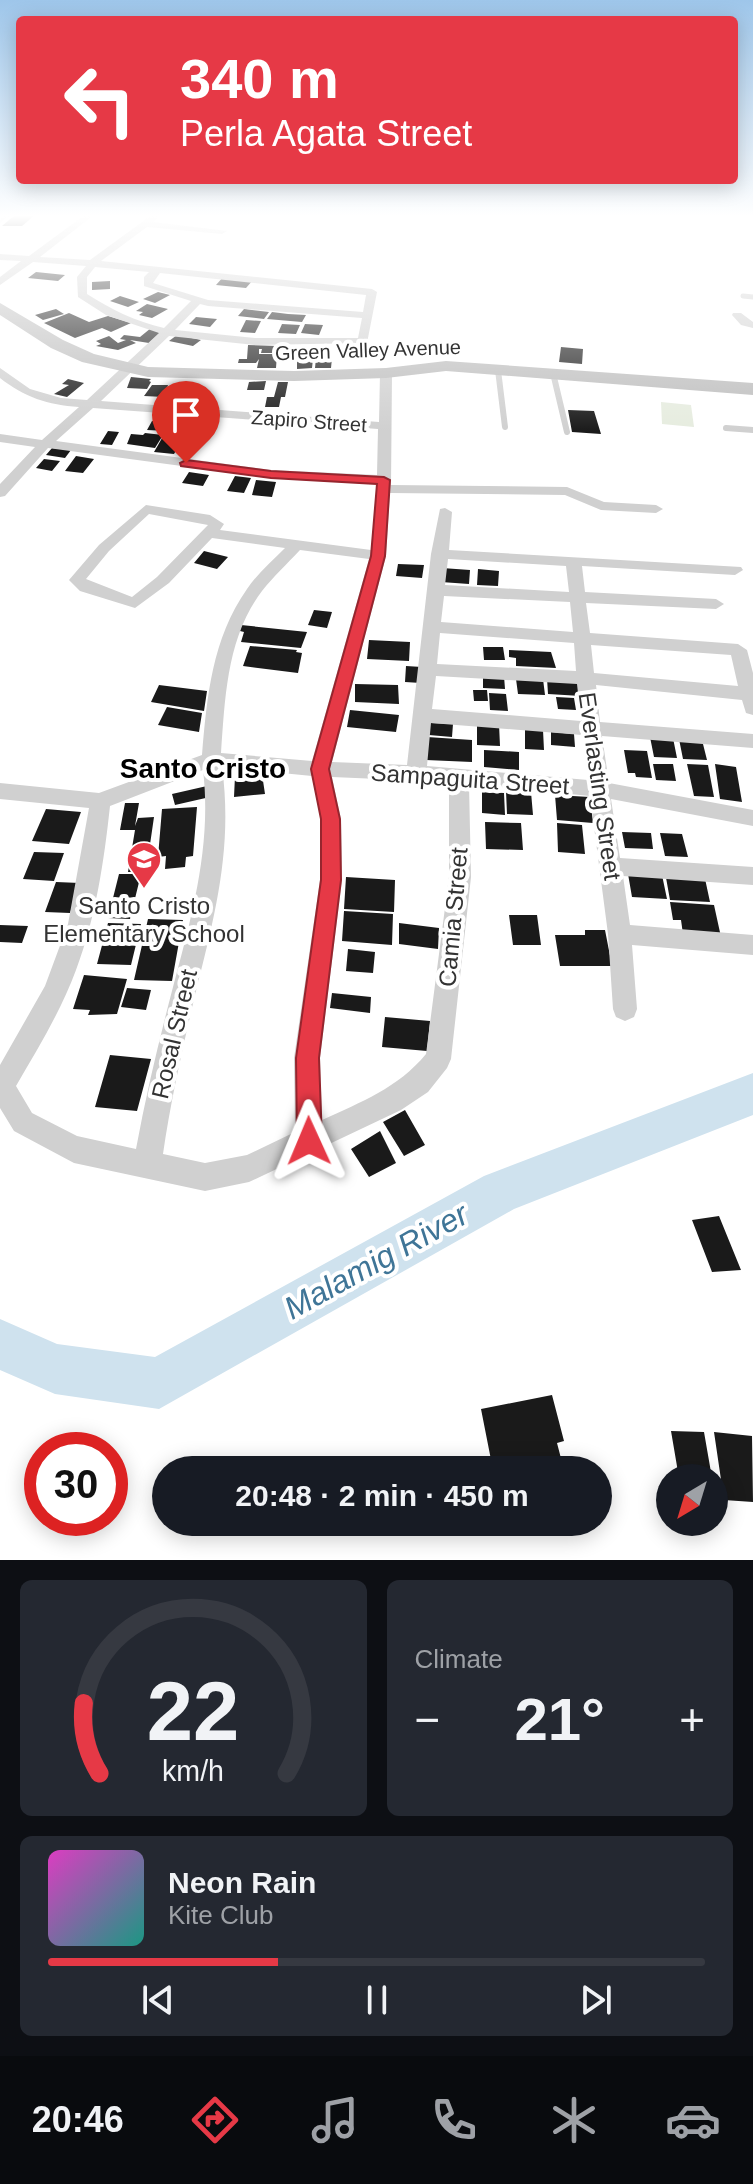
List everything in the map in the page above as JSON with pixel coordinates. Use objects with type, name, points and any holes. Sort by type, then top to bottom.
[{"type":"street","points":[[82,287],[82,295],[97,308],[166,331],[264,341],[363,341],[372,292],[326,287]]},
{"type":"street","points":[[156,287],[197,301],[366,315]]},
{"type":"street","points":[[0,493],[44,445],[129,370],[197,301]]},
{"type":"street","name":"Green Valley Avenue","points":[[0,308],[57,344],[88,358],[129,370],[187,376],[386,373],[446,366],[753,389]]},
{"type":"street","points":[[737,315],[745,323],[753,325]]},
{"type":"street","name":"Zapiro Street","points":[[0,372],[26,392],[88,406],[386,426]]},
{"type":"street","points":[[100,801],[96,841],[81,915],[55,992],[1,1085],[23,1122],[74,1149],[205,1177],[249,1168],[309,1141],[307,1058],[331,880],[331,819],[320,769],[378,556],[386,373]]},
{"type":"street","points":[[0,438],[271,474],[383,484],[567,491],[601,506],[656,509]]},
{"type":"street","points":[[146,509],[210,519],[217,524],[210,533],[135,603],[86,587],[77,580],[104,548],[146,509]]},
{"type":"street","points":[[416,772],[445,512]]},
{"type":"street","points":[[210,533],[378,556]]},
{"type":"street","name":"Rosal Street","points":[[147,1165],[160,1088],[211,884],[217,805],[211,759],[217,683],[231,632],[254,590],[296,545]]},
{"type":"street","points":[[439,554],[735,570]]},
{"type":"street","name":"Everlasting Street","points":[[574,562],[598,789],[620,934],[625,1009]]},
{"type":"street","points":[[435,590],[716,604]]},
{"type":"street","points":[[426,669],[586,678],[751,701],[738,650],[431,627]]},
{"type":"street","points":[[421,715],[753,741]]},
{"type":"street","name":"Sampaguita Street","points":[[0,791],[100,801],[211,759],[320,769],[459,775],[598,789],[753,818]]},
{"type":"street","name":"Camia Street","points":[[309,1141],[392,1101],[419,1083],[438,1059],[460,877],[459,775]]},
{"type":"street","points":[[611,866],[753,876]]},
{"type":"street","points":[[620,934],[753,945]]},
{"type":"lane","points":[[743,296],[753,297]]},
{"type":"lane","points":[[498,370],[505,427]]},
{"type":"lane","points":[[553,373],[567,432]]},
{"type":"lane","points":[[726,428],[753,430]]},
{"type":"shaded area","points":[[661,402],[691,405],[694,427],[662,424]]},
{"type":"building","points":[[92,287],[110,287],[110,289],[92,290]]},
{"type":"building","points":[[158,292],[170,295],[155,303],[143,299]]},
{"type":"building","points":[[120,296],[139,302],[128,307],[110,301]]},
{"type":"building","points":[[147,304],[168,309],[152,318],[139,315],[143,312],[136,311]]},
{"type":"building","points":[[56,309],[64,314],[43,320],[35,315]]},
{"type":"building","points":[[244,309],[269,312],[264,319],[238,316]]},
{"type":"building","points":[[272,312],[306,315],[302,322],[267,319]]},
{"type":"building","points":[[69,313],[89,322],[108,316],[131,323],[111,332],[102,328],[75,338],[44,323]]},
{"type":"building","points":[[196,317],[217,319],[210,327],[189,324]]},
{"type":"building","points":[[246,320],[261,321],[255,333],[240,332]]},
{"type":"building","points":[[282,324],[300,325],[296,334],[278,333]]},
{"type":"building","points":[[305,324],[323,325],[319,335],[301,333]]},
{"type":"building","points":[[151,328],[160,333],[149,343],[130,340],[136,343],[118,350],[96,346],[101,344],[96,341],[109,336],[118,343],[126,340],[120,339],[124,335],[140,337]]},
{"type":"building","points":[[177,335],[201,340],[193,346],[169,341]]},
{"type":"building","points":[[248,345],[277,346],[277,353],[261,353],[262,349],[259,349],[259,354],[277,354],[276,368],[257,368],[259,359],[256,363],[238,363],[239,359],[247,359]]},
{"type":"building","points":[[561,347],[583,349],[582,364],[559,362]]},
{"type":"building","points":[[316,358],[332,358],[331,368],[315,368]]},
{"type":"building","points":[[297,359],[313,359],[312,368],[297,369]]},
{"type":"building","points":[[131,377],[151,379],[151,382],[147,389],[127,388]]},
{"type":"building","points":[[68,379],[84,383],[67,397],[54,394],[69,385],[62,384]]},
{"type":"building","points":[[266,381],[264,390],[247,390],[249,382]]},
{"type":"building","points":[[278,382],[288,382],[285,397],[281,397],[279,407],[265,407],[267,397],[274,397]]},
{"type":"building","points":[[152,385],[168,385],[164,397],[144,396]]},
{"type":"building","points":[[568,410],[594,411],[601,434],[572,432]]},
{"type":"building","points":[[152,421],[172,422],[168,431],[147,430]]},
{"type":"building","points":[[108,431],[119,432],[112,445],[100,444]]},
{"type":"building","points":[[165,433],[185,435],[174,454],[154,452]]},
{"type":"building","points":[[131,434],[163,435],[155,448],[127,444]]},
{"type":"building","points":[[52,448],[71,450],[65,458],[46,455]]},
{"type":"building","points":[[76,456],[94,459],[83,473],[65,471]]},
{"type":"building","points":[[44,459],[60,461],[52,471],[36,468]]},
{"type":"building","points":[[189,472],[209,475],[203,486],[182,483]]},
{"type":"building","points":[[235,476],[251,478],[244,493],[227,491]]},
{"type":"building","points":[[256,480],[276,482],[272,497],[252,495]]},
{"type":"building","points":[[204,551],[228,557],[217,569],[194,563]]},
{"type":"building","points":[[398,564],[424,565],[422,578],[396,576]]},
{"type":"building","points":[[442,568],[470,570],[469,584],[441,582]]},
{"type":"building","points":[[478,569],[499,571],[498,586],[477,585]]},
{"type":"building","points":[[314,610],[332,612],[327,628],[308,625]]},
{"type":"building","points":[[241,625],[307,632],[301,648],[241,642],[244,632],[240,631]]},
{"type":"building","points":[[369,640],[410,642],[409,661],[367,659]]},
{"type":"building","points":[[250,646],[297,650],[302,653],[298,673],[243,666]]},
{"type":"building","points":[[483,647],[503,647],[505,660],[484,660]]},
{"type":"building","points":[[509,650],[551,652],[556,668],[516,666],[516,658],[509,657]]},
{"type":"building","points":[[406,666],[422,667],[421,683],[405,682]]},
{"type":"building","points":[[483,675],[504,676],[505,689],[483,688]]},
{"type":"building","points":[[547,678],[579,679],[581,696],[548,694]]},
{"type":"building","points":[[516,679],[543,679],[545,695],[518,694]]},
{"type":"building","points":[[355,684],[398,685],[399,704],[355,702]]},
{"type":"building","points":[[159,685],[207,691],[204,711],[151,702]]},
{"type":"building","points":[[473,690],[487,690],[488,701],[474,701]]},
{"type":"building","points":[[489,693],[506,694],[508,711],[490,710]]},
{"type":"building","points":[[556,697],[574,698],[576,710],[558,709]]},
{"type":"building","points":[[167,707],[202,713],[199,732],[158,725]]},
{"type":"building","points":[[350,710],[399,715],[396,732],[347,727]]},
{"type":"building","points":[[430,723],[453,724],[452,737],[429,735]]},
{"type":"building","points":[[477,723],[499,724],[500,746],[477,745]]},
{"type":"building","points":[[525,729],[543,730],[544,750],[525,749]]},
{"type":"building","points":[[551,732],[574,734],[575,747],[551,745]]},
{"type":"building","points":[[427,737],[472,740],[472,762],[426,760]]},
{"type":"building","points":[[650,737],[673,738],[677,758],[654,757]]},
{"type":"building","points":[[679,739],[702,740],[707,760],[683,759]]},
{"type":"building","points":[[484,750],[519,752],[519,770],[484,767]]},
{"type":"building","points":[[624,750],[647,751],[652,778],[628,773]]},
{"type":"building","points":[[653,764],[673,764],[676,781],[656,780]]},
{"type":"building","points":[[687,764],[708,765],[714,797],[694,796]]},
{"type":"building","points":[[715,764],[736,767],[742,802],[720,799]]},
{"type":"building","points":[[262,774],[265,794],[234,797],[235,776]]},
{"type":"building","points":[[207,786],[210,797],[175,805],[172,794]]},
{"type":"building","points":[[506,791],[531,792],[533,815],[507,814]]},
{"type":"building","points":[[482,792],[504,793],[505,815],[482,813]]},
{"type":"building","points":[[555,795],[590,797],[593,823],[557,820]]},
{"type":"building","points":[[125,803],[139,803],[135,826],[138,818],[154,817],[146,872],[128,872],[135,830],[120,830]]},
{"type":"building","points":[[197,807],[193,856],[186,857],[185,867],[165,869],[166,856],[158,857],[162,809]]},
{"type":"building","points":[[46,809],[81,812],[69,844],[32,841]]},
{"type":"building","points":[[485,822],[521,823],[523,850],[486,849]]},
{"type":"building","points":[[557,823],[582,825],[585,854],[558,852]]},
{"type":"building","points":[[622,832],[651,833],[653,849],[625,848]]},
{"type":"building","points":[[660,833],[682,834],[688,857],[665,856]]},
{"type":"building","points":[[34,852],[64,853],[54,881],[23,879]]},
{"type":"building","points":[[665,872],[704,874],[710,902],[670,900]]},
{"type":"building","points":[[119,874],[141,874],[130,919],[108,918]]},
{"type":"building","points":[[628,874],[662,875],[667,899],[632,897]]},
{"type":"building","points":[[346,877],[395,880],[394,912],[344,909]]},
{"type":"building","points":[[56,882],[80,883],[70,913],[45,912]]},
{"type":"building","points":[[670,902],[714,905],[721,937],[683,934],[681,920],[673,920]]},
{"type":"building","points":[[344,911],[393,914],[392,945],[342,941]]},
{"type":"building","points":[[509,915],[537,915],[541,945],[513,945]]},
{"type":"building","points":[[148,919],[183,920],[172,981],[134,980]]},
{"type":"building","points":[[108,923],[141,924],[131,965],[97,964]]},
{"type":"building","points":[[399,923],[439,928],[438,949],[399,944]]},
{"type":"building","points":[[0,925],[28,926],[22,943],[0,942]]},
{"type":"building","points":[[585,930],[605,930],[612,966],[560,966],[555,935],[585,935]]},
{"type":"building","points":[[348,949],[375,952],[373,973],[346,971]]},
{"type":"building","points":[[84,975],[127,979],[117,1014],[88,1015],[90,1010],[73,1009]]},
{"type":"building","points":[[127,988],[151,990],[146,1010],[121,1007]]},
{"type":"building","points":[[332,993],[371,997],[370,1013],[330,1008]]},
{"type":"building","points":[[385,1017],[430,1021],[427,1051],[382,1047]]},
{"type":"building","points":[[110,1055],[151,1059],[137,1111],[95,1107]]},
{"type":"building","points":[[405,1110],[425,1145],[404,1156],[383,1122]]},
{"type":"building","points":[[380,1131],[396,1163],[369,1177],[351,1149]]},
{"type":"building","points":[[719,1216],[741,1270],[712,1272],[692,1220]]},
{"type":"building","points":[[552,1395],[564,1441],[557,1443],[560,1456],[490,1456],[481,1409]]},
{"type":"building","points":[[671,1431],[704,1432],[710,1464],[677,1464]]},
{"type":"building","points":[[714,1432],[752,1436],[753,1502],[728,1500],[728,1464],[719,1464]]},
{"type":"waterway","name":"Malamig River","points":[[0,1344],[55,1369],[159,1383],[500,1192],[753,1094]]},
{"type":"place","name":"Santo Cristo Elementary School","points":[[144,890]]},
{"type":"district","name":"Santo Cristo","points":[[203,768]]},
{"type":"route","points":[[186,463],[271,474],[384,480],[378,556],[320,769],[331,819],[331,880],[307,1058],[309,1141]]}]
